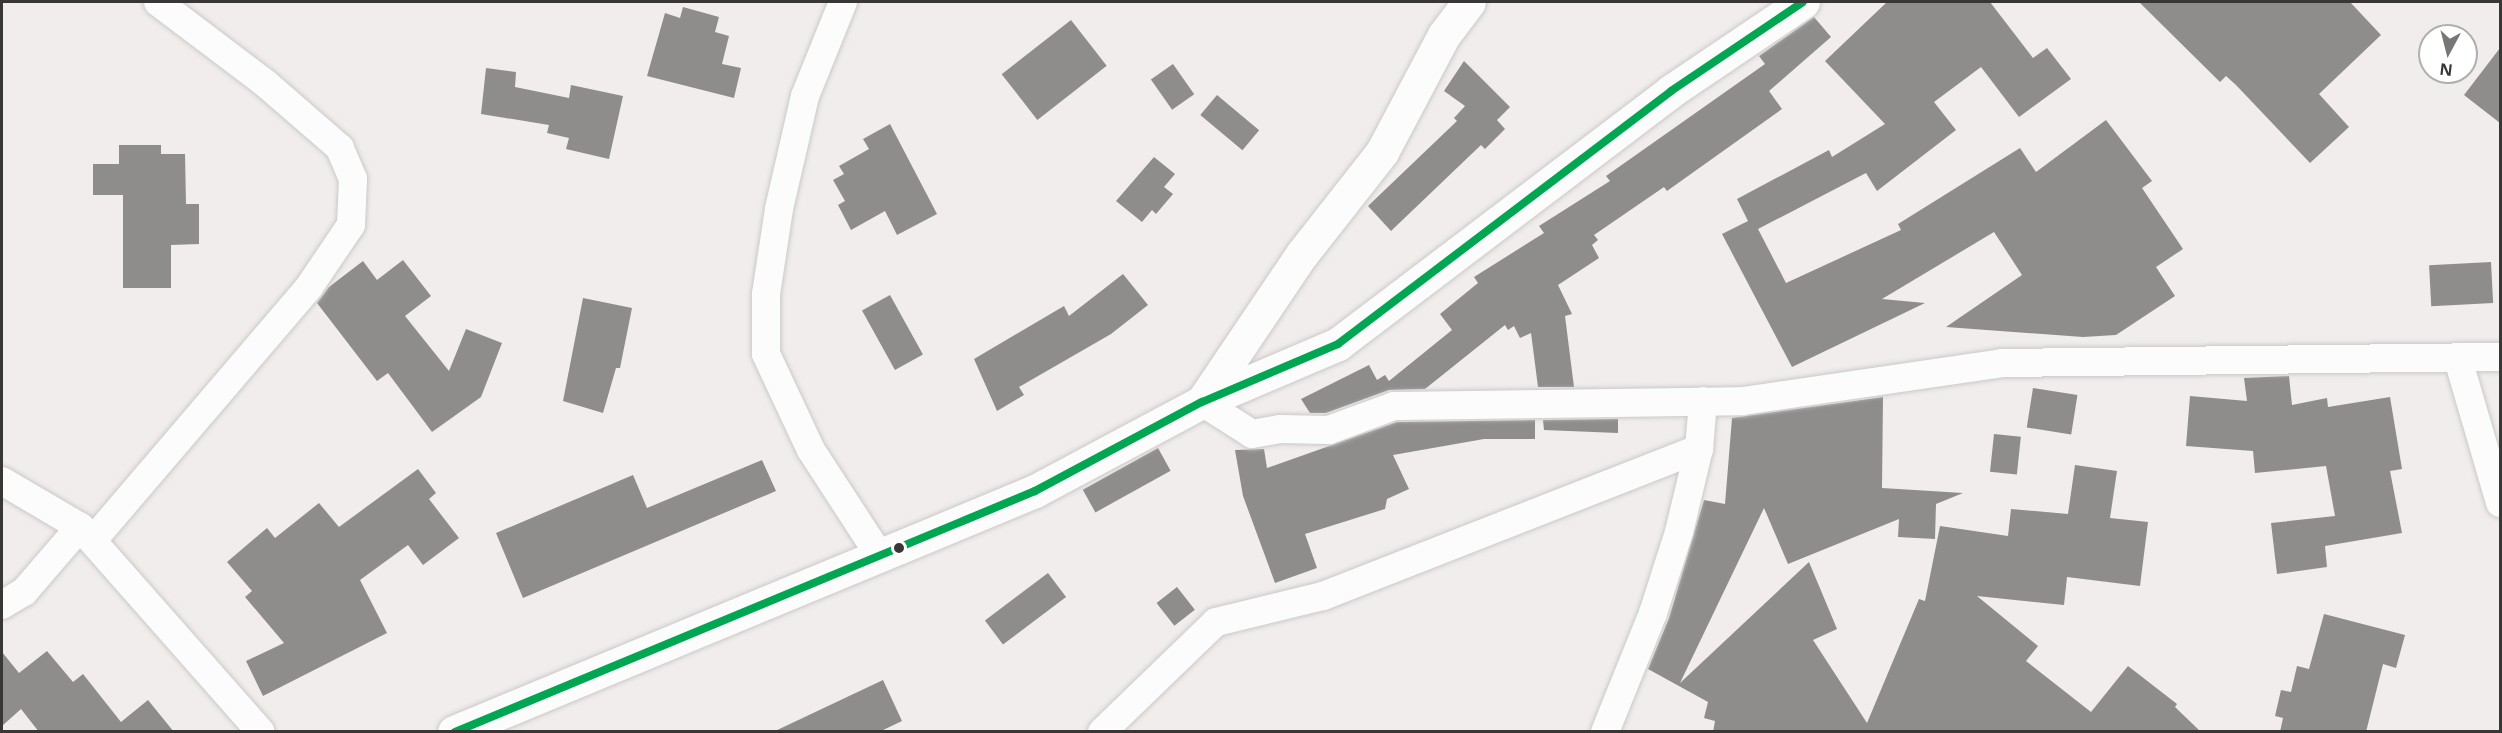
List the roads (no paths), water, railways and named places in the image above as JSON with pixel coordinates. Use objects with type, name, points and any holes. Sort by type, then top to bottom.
[{"type":"main road","points":[[1202,402],[1302,254],[1382,152],[1444,35],[1469,2]]},
{"type":"main road","points":[[454,732],[879,553],[1035,491],[1202,402],[1338,344],[1671,91],[1803,2]]},
{"type":"street","points":[[2,605],[24,592],[86,534],[309,287],[351,225],[353,179],[340,148],[265,83],[158,2]]},
{"type":"street","points":[[843,2],[805,96],[779,209],[766,294],[766,354],[811,450],[879,553]]},
{"type":"street","points":[[1202,402],[1252,434],[1280,429],[1329,430],[1394,406],[1743,401],[2002,363],[2085,365],[2174,358],[2458,359],[2500,357]]},
{"type":"street","points":[[2458,359],[2500,503]]},
{"type":"street","points":[[1605,732],[1653,613],[1679,532],[1699,449],[1703,401]]},
{"type":"street","points":[[1102,732],[1216,622],[1323,596],[1699,449]]},
{"type":"street","points":[[2,481],[86,534],[261,732]]}]
